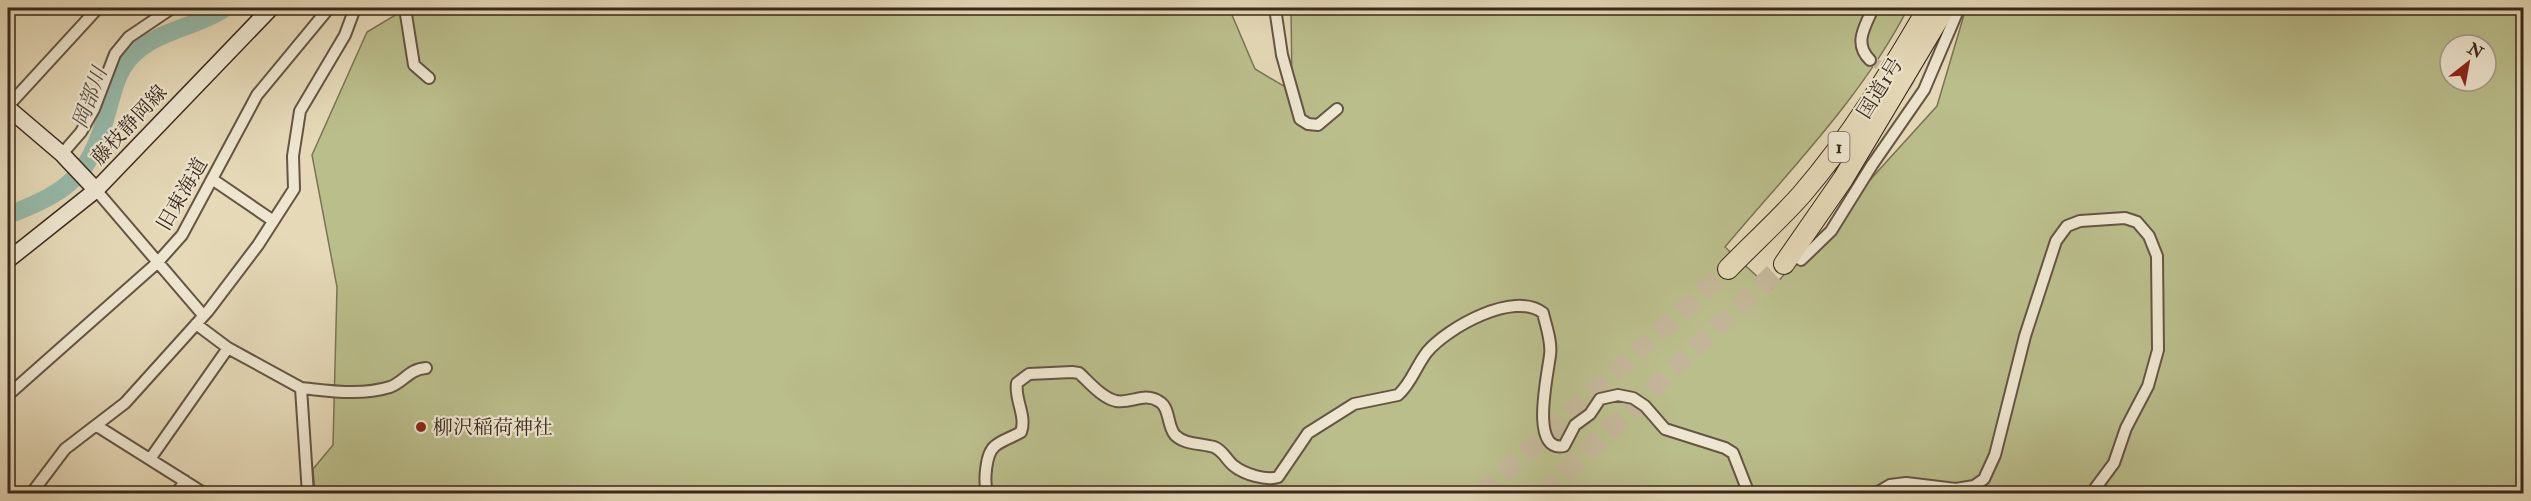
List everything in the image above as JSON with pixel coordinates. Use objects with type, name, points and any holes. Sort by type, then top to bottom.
[{"type":"highway","name":"国道1号","points":[[1728,269],[1801,195],[1831,158],[1893,68],[1928,8]]},
{"type":"highway","name":"国道1号","points":[[1793,262],[1945,8]]},
{"type":"main road","name":"藤枝静岡線","points":[[8,260],[92,186],[271,8]]},
{"type":"main road","points":[[8,107],[62,154],[92,186]]},
{"type":"street","points":[[62,154],[81,132],[94,109],[115,54],[129,37],[172,8]]},
{"type":"street","name":"旧東海道","points":[[8,395],[157,262],[182,235],[257,96],[329,8]]},
{"type":"street","points":[[31,494],[65,449],[125,403],[200,319],[258,245],[294,189],[293,156],[300,111],[345,34],[355,8]]},
{"type":"street","points":[[405,8],[414,64],[429,78]]},
{"type":"street","points":[[1275,8],[1282,55],[1300,118],[1308,124],[1318,125],[1337,109]]},
{"type":"street","points":[[1870,60],[1862,52],[1859,40],[1873,8]]},
{"type":"street","points":[[1793,262],[1831,231],[1918,88],[1959,8]]},
{"type":"street","points":[[8,107],[95,9]]},
{"type":"street","points":[[212,179],[272,220]]},
{"type":"street","points":[[92,186],[157,262],[200,319],[228,348],[301,388],[348,393],[375,391],[393,386],[414,369],[426,368]]},
{"type":"street","points":[[1875,494],[1898,484],[1956,489],[1974,486],[1984,479],[1995,455],[2025,336],[2056,241],[2067,226],[2080,221],[2126,218],[2137,222],[2150,236],[2157,256],[2158,350],[2148,386],[2127,428],[2114,463],[2091,494]]},
{"type":"street","points":[[987,494],[985,483],[991,452],[995,446],[1021,432],[1024,424],[1016,391],[1017,383],[1029,374],[1072,372],[1079,374],[1114,401],[1138,397],[1159,400],[1165,405],[1171,428],[1182,441],[1214,447],[1223,452],[1235,467],[1270,479],[1278,477],[1299,442],[1308,433],[1354,404],[1398,394],[1437,343],[1489,310],[1518,305],[1537,308],[1543,313],[1551,352],[1543,428],[1546,441],[1551,445],[1564,446],[1575,424],[1590,414],[1600,399],[1618,395],[1633,398],[1645,406],[1665,429],[1725,448],[1733,453],[1749,494]]},
{"type":"street","points":[[150,459],[228,348]]},
{"type":"street","points":[[301,388],[308,494]]},
{"type":"street","points":[[97,426],[205,494]]},
{"type":"street","points":[[176,494],[186,481]]},
{"type":"green space","points":[[407,8],[1229,8],[1255,69],[1292,91],[1291,8],[1908,8],[1890,40],[1847,102],[1725,247],[1771,289],[1937,106],[1966,8],[2523,8],[2523,493],[315,493],[313,469],[333,445],[337,287],[312,155],[367,32]]},
{"type":"waterway","name":"岡部川","points":[[8,215],[48,198],[75,178],[94,150],[118,76],[125,64],[139,49],[163,35],[214,15],[225,8]]},
{"type":"tunnel","points":[[1870,60],[1913,85]]},
{"type":"tunnel","points":[[1542,494],[1784,264]]},
{"type":"tunnel","points":[[1480,494],[1728,269]]},
{"type":"place","name":"柳沢稲荷神社","points":[[421,427]]}]
